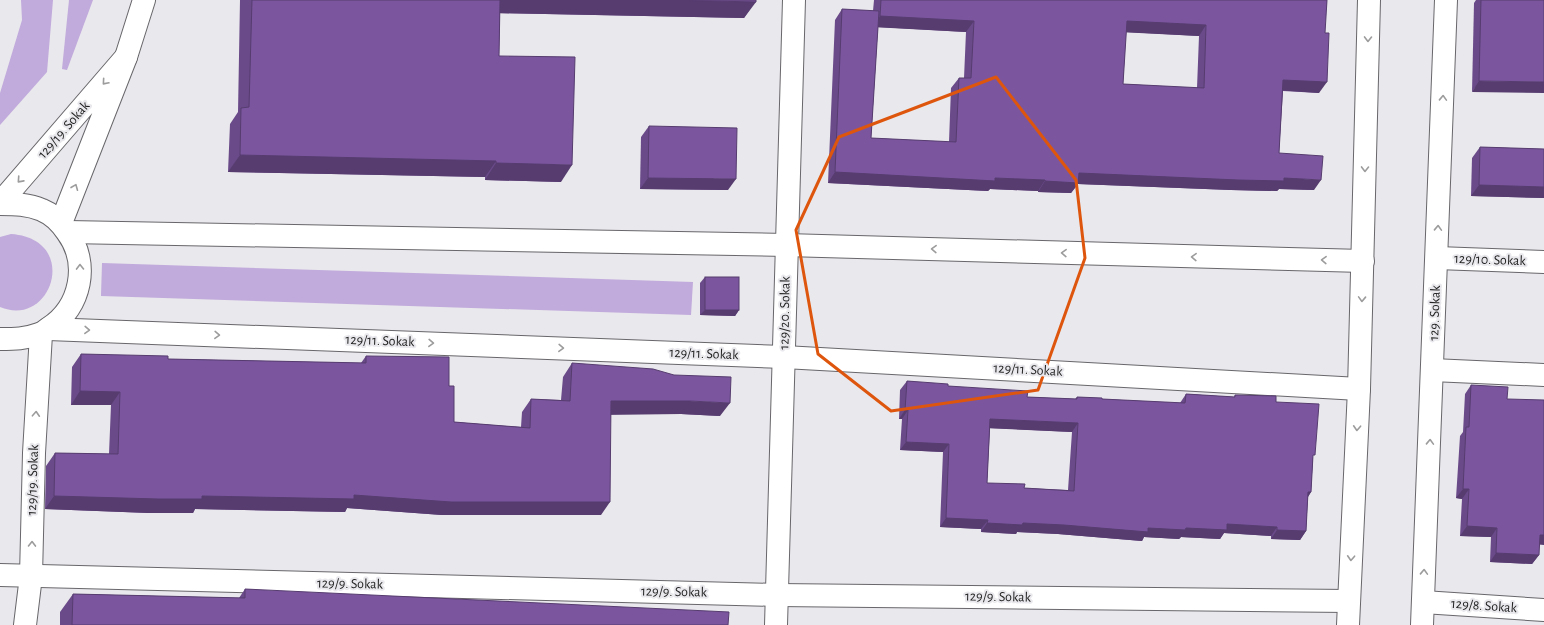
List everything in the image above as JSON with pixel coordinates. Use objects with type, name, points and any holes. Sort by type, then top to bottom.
[{"type":"street","name":"129/19. Sokak","points":[[64,228],[126,58],[144,0]]},
{"type":"street","name":"129/20. Sokak","points":[[776,625],[794,0]]},
{"type":"street","points":[[1348,625],[1359,389],[1369,0]]},
{"type":"street","name":"129. Sokak","points":[[1422,625],[1446,0]]},
{"type":"street","name":"129/19. Sokak","points":[[0,204],[126,58]]},
{"type":"street","points":[[0,204],[22,204],[43,210],[64,228],[74,241],[80,262],[80,284],[72,305],[59,322],[44,331],[20,340],[0,339]]},
{"type":"street","points":[[64,228],[786,245],[1363,261]]},
{"type":"street","name":"129/10. Sokak","points":[[1437,258],[1544,262]]},
{"type":"street","name":"129/19. Sokak","points":[[25,625],[31,576],[34,452],[44,331]]},
{"type":"street","name":"129/11. Sokak","points":[[44,331],[784,357],[1359,389]]},
{"type":"street","points":[[1432,370],[1544,375]]},
{"type":"street","name":"129/9. Sokak","points":[[0,575],[777,595],[1349,601]]},
{"type":"street","name":"129/8. Sokak","points":[[1423,602],[1544,610]]},
{"type":"highlighted area","points":[[996,77],[1076,180],[1085,258],[1038,390],[891,411],[818,354],[796,230],[839,137]]},
{"type":"shaded area","points":[[21,0],[53,0],[47,72],[0,125],[0,93],[22,20]]},
{"type":"shaded area","points":[[69,0],[93,0],[67,70],[62,69]]},
{"type":"shaded area","points":[[11,234],[33,239],[46,251],[52,265],[51,281],[45,295],[34,306],[18,310],[0,307],[0,237]]},
{"type":"shaded area","points":[[102,263],[693,282],[691,315],[101,296]]},
{"type":"building","points":[[252,0],[500,0],[499,56],[575,57],[572,165],[496,163],[496,161],[240,155],[241,108],[249,107]]},
{"type":"building","points":[[666,0],[756,0],[756,2]]},
{"type":"building","points":[[881,0],[1327,0],[1325,33],[1329,33],[1327,82],[1283,80],[1279,153],[1323,156],[1321,180],[1284,178],[1284,181],[1238,180],[1079,173],[1078,183],[995,178],[995,181],[835,172],[842,9],[879,11],[871,138],[956,142],[959,78],[971,78],[974,21],[880,16]],"holes":[[[1127,21],[1206,25],[1204,88],[1123,84]]]},
{"type":"building","points":[[1481,0],[1544,0],[1544,82],[1479,81]]},
{"type":"building","points":[[649,126],[737,128],[736,179],[648,178]]},
{"type":"building","points":[[1480,147],[1544,149],[1544,187],[1479,185]]},
{"type":"building","points":[[705,277],[739,277],[739,310],[705,310]]},
{"type":"building","points":[[81,354],[168,356],[168,359],[366,363],[366,356],[449,357],[449,386],[454,386],[454,422],[530,428],[531,399],[570,401],[572,363],[653,369],[674,375],[731,377],[730,403],[690,401],[611,401],[610,502],[451,502],[354,495],[354,499],[202,496],[202,499],[158,499],[54,496],[55,453],[118,454],[120,392],[80,391]]},
{"type":"building","points":[[907,381],[948,384],[948,386],[1028,391],[1027,397],[1077,399],[1077,397],[1185,403],[1186,394],[1235,397],[1235,395],[1276,396],[1276,402],[1319,404],[1315,455],[1313,455],[1311,492],[1308,492],[1306,531],[1277,530],[1277,527],[1227,524],[1227,530],[1148,528],[1148,532],[1064,525],[987,523],[988,520],[946,518],[949,444],[906,442],[908,410],[905,410]],"holes":[[[990,419],[1078,423],[1074,491],[1024,488],[1025,484],[987,483]]]},
{"type":"building","points":[[1471,385],[1508,387],[1507,399],[1544,400],[1544,535],[1540,535],[1539,555],[1496,553],[1497,528],[1467,526],[1469,489],[1463,489],[1466,427],[1469,427]]},
{"type":"building","points":[[245,589],[729,612],[728,625],[72,625],[73,594],[245,598]]}]
